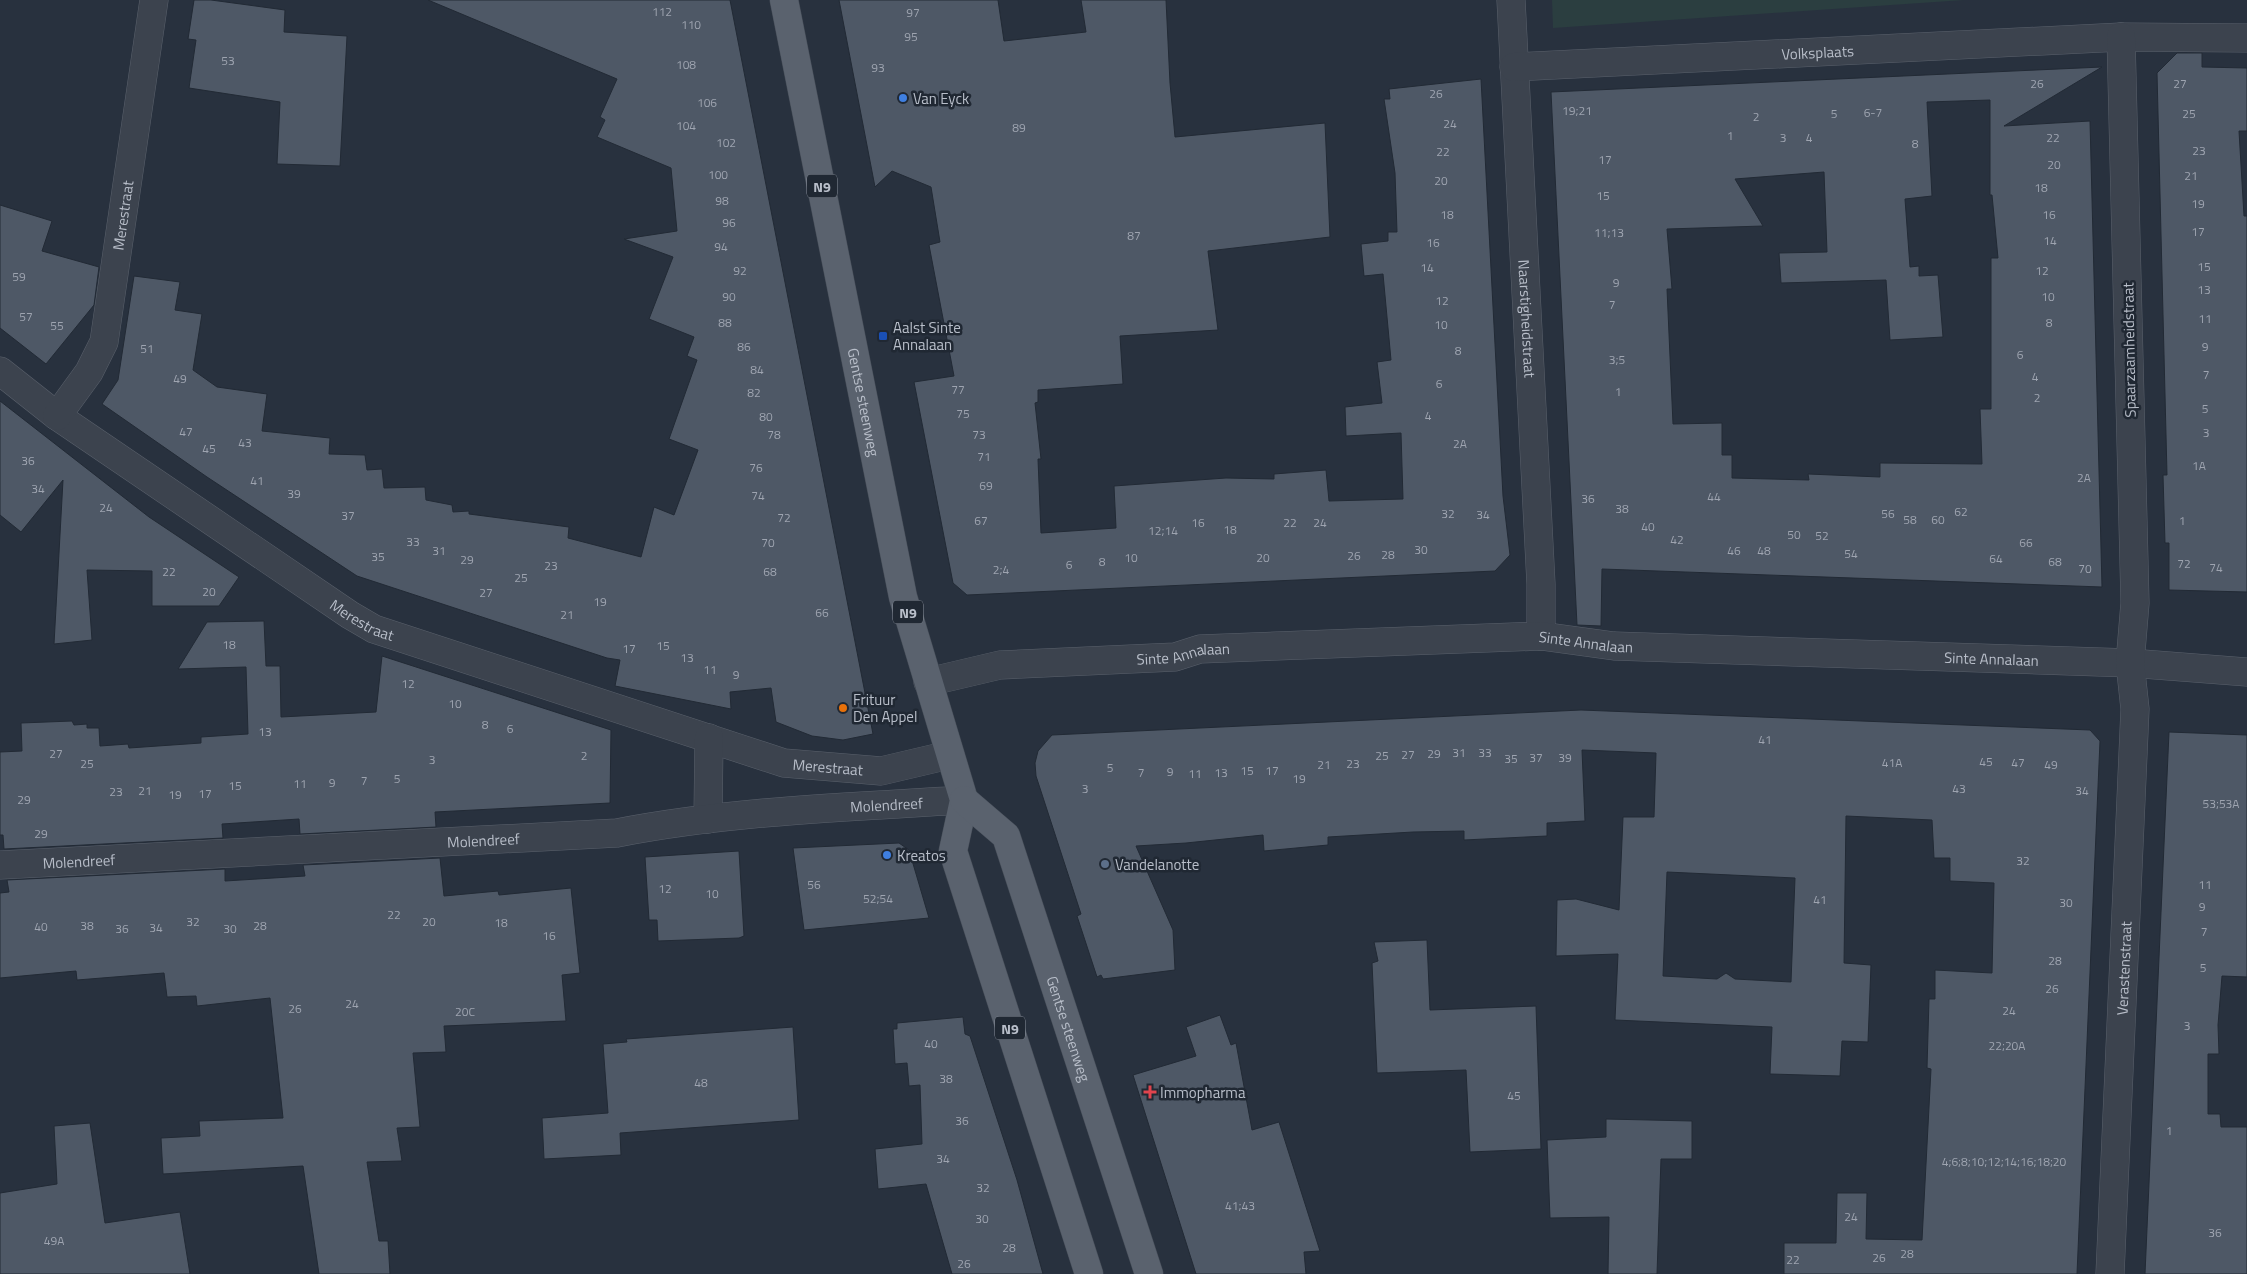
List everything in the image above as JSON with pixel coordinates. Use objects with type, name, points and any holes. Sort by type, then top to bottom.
[{"type":"main road","name":"Gentse steenweg","points":[[784,0],[903,597],[964,800],[1006,836],[1149,1274]]},
{"type":"main road","name":"N9","points":[[964,800],[953,851],[1090,1274]]},
{"type":"street","name":"Merestraat","points":[[57,416],[89,372],[104,342],[154,0]]},
{"type":"street","name":"Naarstigheidstraat","points":[[1511,0],[1541,584],[1541,636]]},
{"type":"street","name":"Volksplaats","points":[[1514,67],[2121,37],[2247,38]]},
{"type":"street","name":"Spaarzaamheidstraat","points":[[2121,37],[2135,603],[2130,663]]},
{"type":"street","name":"Merestraat","points":[[0,371],[57,416],[350,615],[374,629],[784,763],[881,771],[949,755]]},
{"type":"street","name":"Sinte Annalaan","points":[[928,682],[1000,665],[1175,657],[1200,649],[1541,636],[1614,646],[2130,663],[2247,672]]},
{"type":"street","name":"Verastenstraat","points":[[2110,1274],[2135,709],[2130,663]]},
{"type":"street","points":[[708,819],[709,738]]},
{"type":"street","name":"Molendreef","points":[[0,865],[617,833],[664,824],[708,819],[964,800]]},
{"type":"shaded area","points":[[1552,0],[1964,0],[1553,28]]},
{"type":"building","points":[[194,0],[211,0],[285,10],[284,32],[347,36],[340,166],[277,164],[280,102],[189,88],[196,40],[188,39]]},
{"type":"building","points":[[428,0],[730,0],[873,734],[843,740],[812,736],[776,722],[771,688],[730,692],[731,709],[615,686],[620,660],[607,658],[357,576],[207,477],[102,404],[118,380],[134,276],[180,282],[175,310],[202,314],[193,370],[217,387],[267,394],[262,431],[330,438],[329,454],[365,455],[367,470],[382,469],[384,488],[425,487],[426,500],[452,505],[453,512],[469,511],[469,514],[569,527],[568,538],[641,557],[654,507],[674,515],[698,450],[669,439],[697,360],[687,356],[694,337],[649,319],[673,257],[624,239],[677,231],[671,168],[597,137],[605,120],[600,117],[617,79]]},
{"type":"building","points":[[839,0],[998,0],[1004,41],[1086,32],[1081,0],[1166,0],[1175,137],[1325,123],[1330,237],[1208,251],[1218,330],[1120,336],[1123,384],[1038,390],[1038,402],[1035,403],[1041,459],[1038,459],[1041,533],[1116,528],[1114,486],[1226,478],[1274,479],[1274,474],[1326,470],[1329,501],[1403,499],[1401,433],[1346,436],[1345,407],[1382,403],[1377,362],[1391,360],[1383,274],[1364,276],[1361,244],[1388,241],[1388,232],[1397,232],[1395,173],[1384,99],[1390,99],[1389,89],[1481,79],[1503,496],[1510,555],[1495,571],[967,595],[953,583],[914,382],[954,376],[929,245],[940,242],[931,187],[892,171],[875,187]]},
{"type":"building","points":[[2177,53],[2202,53],[2202,67],[2247,68],[2247,131],[2239,131],[2244,216],[2247,216],[2247,592],[2169,590],[2169,543],[2165,543],[2163,475],[2167,475],[2157,73]]},
{"type":"building","points":[[2102,67],[2004,126],[2090,121],[2102,587],[1602,569],[1601,626],[1577,625],[1551,92]],"holes":[[[1990,100],[1990,195],[1992,195],[1998,258],[1991,258],[1991,409],[1980,409],[1982,464],[1880,463],[1880,477],[1808,474],[1809,480],[1732,478],[1732,455],[1722,455],[1722,423],[1673,424],[1667,289],[1672,289],[1667,229],[1763,226],[1735,179],[1824,172],[1827,252],[1779,253],[1781,283],[1886,280],[1890,340],[1943,337],[1938,275],[1919,276],[1919,266],[1910,267],[1905,199],[1932,196],[1927,102]]]},
{"type":"building","points":[[0,205],[52,221],[42,251],[99,267],[94,305],[46,364],[0,328]]},
{"type":"building","points":[[0,401],[149,517],[239,577],[219,606],[152,606],[152,571],[87,570],[92,640],[54,644],[63,480],[21,532],[0,515]]},
{"type":"building","points":[[264,621],[266,666],[280,666],[281,717],[376,712],[382,656],[611,730],[610,803],[435,812],[436,827],[300,834],[299,819],[222,824],[223,838],[4,849],[3,835],[0,835],[0,752],[22,751],[21,723],[72,721],[74,725],[87,724],[87,728],[99,728],[100,746],[128,744],[129,748],[201,743],[201,737],[248,734],[246,667],[178,669],[207,622]]},
{"type":"building","points":[[1581,710],[2090,730],[2100,741],[2077,1274],[1784,1274],[1784,1243],[1836,1243],[1837,1193],[1867,1193],[1866,1239],[1922,1240],[1931,1069],[1927,1068],[1929,999],[1935,999],[1935,970],[1992,973],[1994,883],[1950,881],[1950,858],[1934,858],[1932,820],[1846,816],[1844,963],[1871,965],[1868,1042],[1842,1041],[1840,1076],[1770,1074],[1772,1027],[1615,1020],[1618,954],[1556,956],[1557,900],[1576,899],[1619,910],[1623,817],[1654,817],[1656,753],[1582,750],[1585,821],[1547,823],[1547,836],[1464,840],[1464,831],[1413,832],[1328,837],[1328,845],[1264,851],[1263,835],[1136,846],[1173,930],[1175,970],[1103,979],[1101,975],[1097,977],[1077,916],[1081,914],[1036,776],[1035,763],[1038,751],[1052,735]],"holes":[[[1667,872],[1795,878],[1791,982],[1735,979],[1726,973],[1717,979],[1663,976]]]},
{"type":"building","points":[[2169,732],[2247,735],[2247,977],[2222,976],[2218,1025],[2219,1054],[2208,1054],[2208,1114],[2220,1114],[2221,1127],[2247,1127],[2247,1274],[2145,1274]]},
{"type":"building","points":[[899,843],[909,850],[929,918],[804,930],[793,848]]},
{"type":"building","points":[[739,851],[744,936],[739,938],[658,941],[657,920],[649,920],[645,857]]},
{"type":"building","points":[[440,858],[444,896],[498,891],[499,895],[571,888],[580,973],[562,975],[566,1021],[444,1026],[446,1052],[413,1053],[420,1127],[397,1128],[402,1161],[367,1162],[379,1241],[388,1241],[390,1274],[319,1274],[303,1166],[163,1174],[161,1138],[200,1136],[199,1121],[283,1118],[270,998],[197,1006],[196,996],[167,997],[164,973],[77,980],[76,971],[0,978],[0,893],[9,892],[7,880],[225,869],[225,881],[305,876],[303,865]]},
{"type":"building","points":[[1427,940],[1430,1010],[1536,1006],[1541,1149],[1470,1152],[1466,1070],[1377,1073],[1372,963],[1378,961],[1374,942]]},
{"type":"building","points":[[1220,1015],[1231,1045],[1236,1043],[1252,1130],[1279,1122],[1320,1251],[1304,1252],[1306,1274],[1196,1274],[1133,1075],[1196,1056],[1186,1027]]},
{"type":"building","points":[[963,1017],[965,1034],[970,1036],[1017,1180],[1043,1274],[952,1274],[926,1184],[878,1189],[875,1149],[922,1144],[920,1085],[909,1086],[907,1063],[895,1064],[893,1029],[897,1029],[897,1023]]},
{"type":"building","points":[[793,1027],[799,1120],[620,1133],[621,1155],[544,1159],[542,1118],[608,1113],[603,1044],[627,1042],[626,1039]]},
{"type":"building","points":[[1606,1119],[1692,1121],[1692,1159],[1661,1159],[1657,1274],[1608,1274],[1609,1217],[1550,1218],[1547,1140],[1606,1137]]},
{"type":"building","points":[[90,1123],[105,1223],[180,1212],[190,1274],[0,1274],[0,1193],[57,1184],[54,1126]]},
{"type":"place","name":"Van Eyck","points":[[903,98]]},
{"type":"place","name":"Aalst Sinte Annalaan","points":[[883,336]]},
{"type":"place","name":"Frituur Den Appel","points":[[843,708]]},
{"type":"place","name":"Kreatos","points":[[887,855]]},
{"type":"place","name":"Vandelanotte","points":[[1105,864]]},
{"type":"place","name":"Immopharma","points":[[1150,1092]]}]
